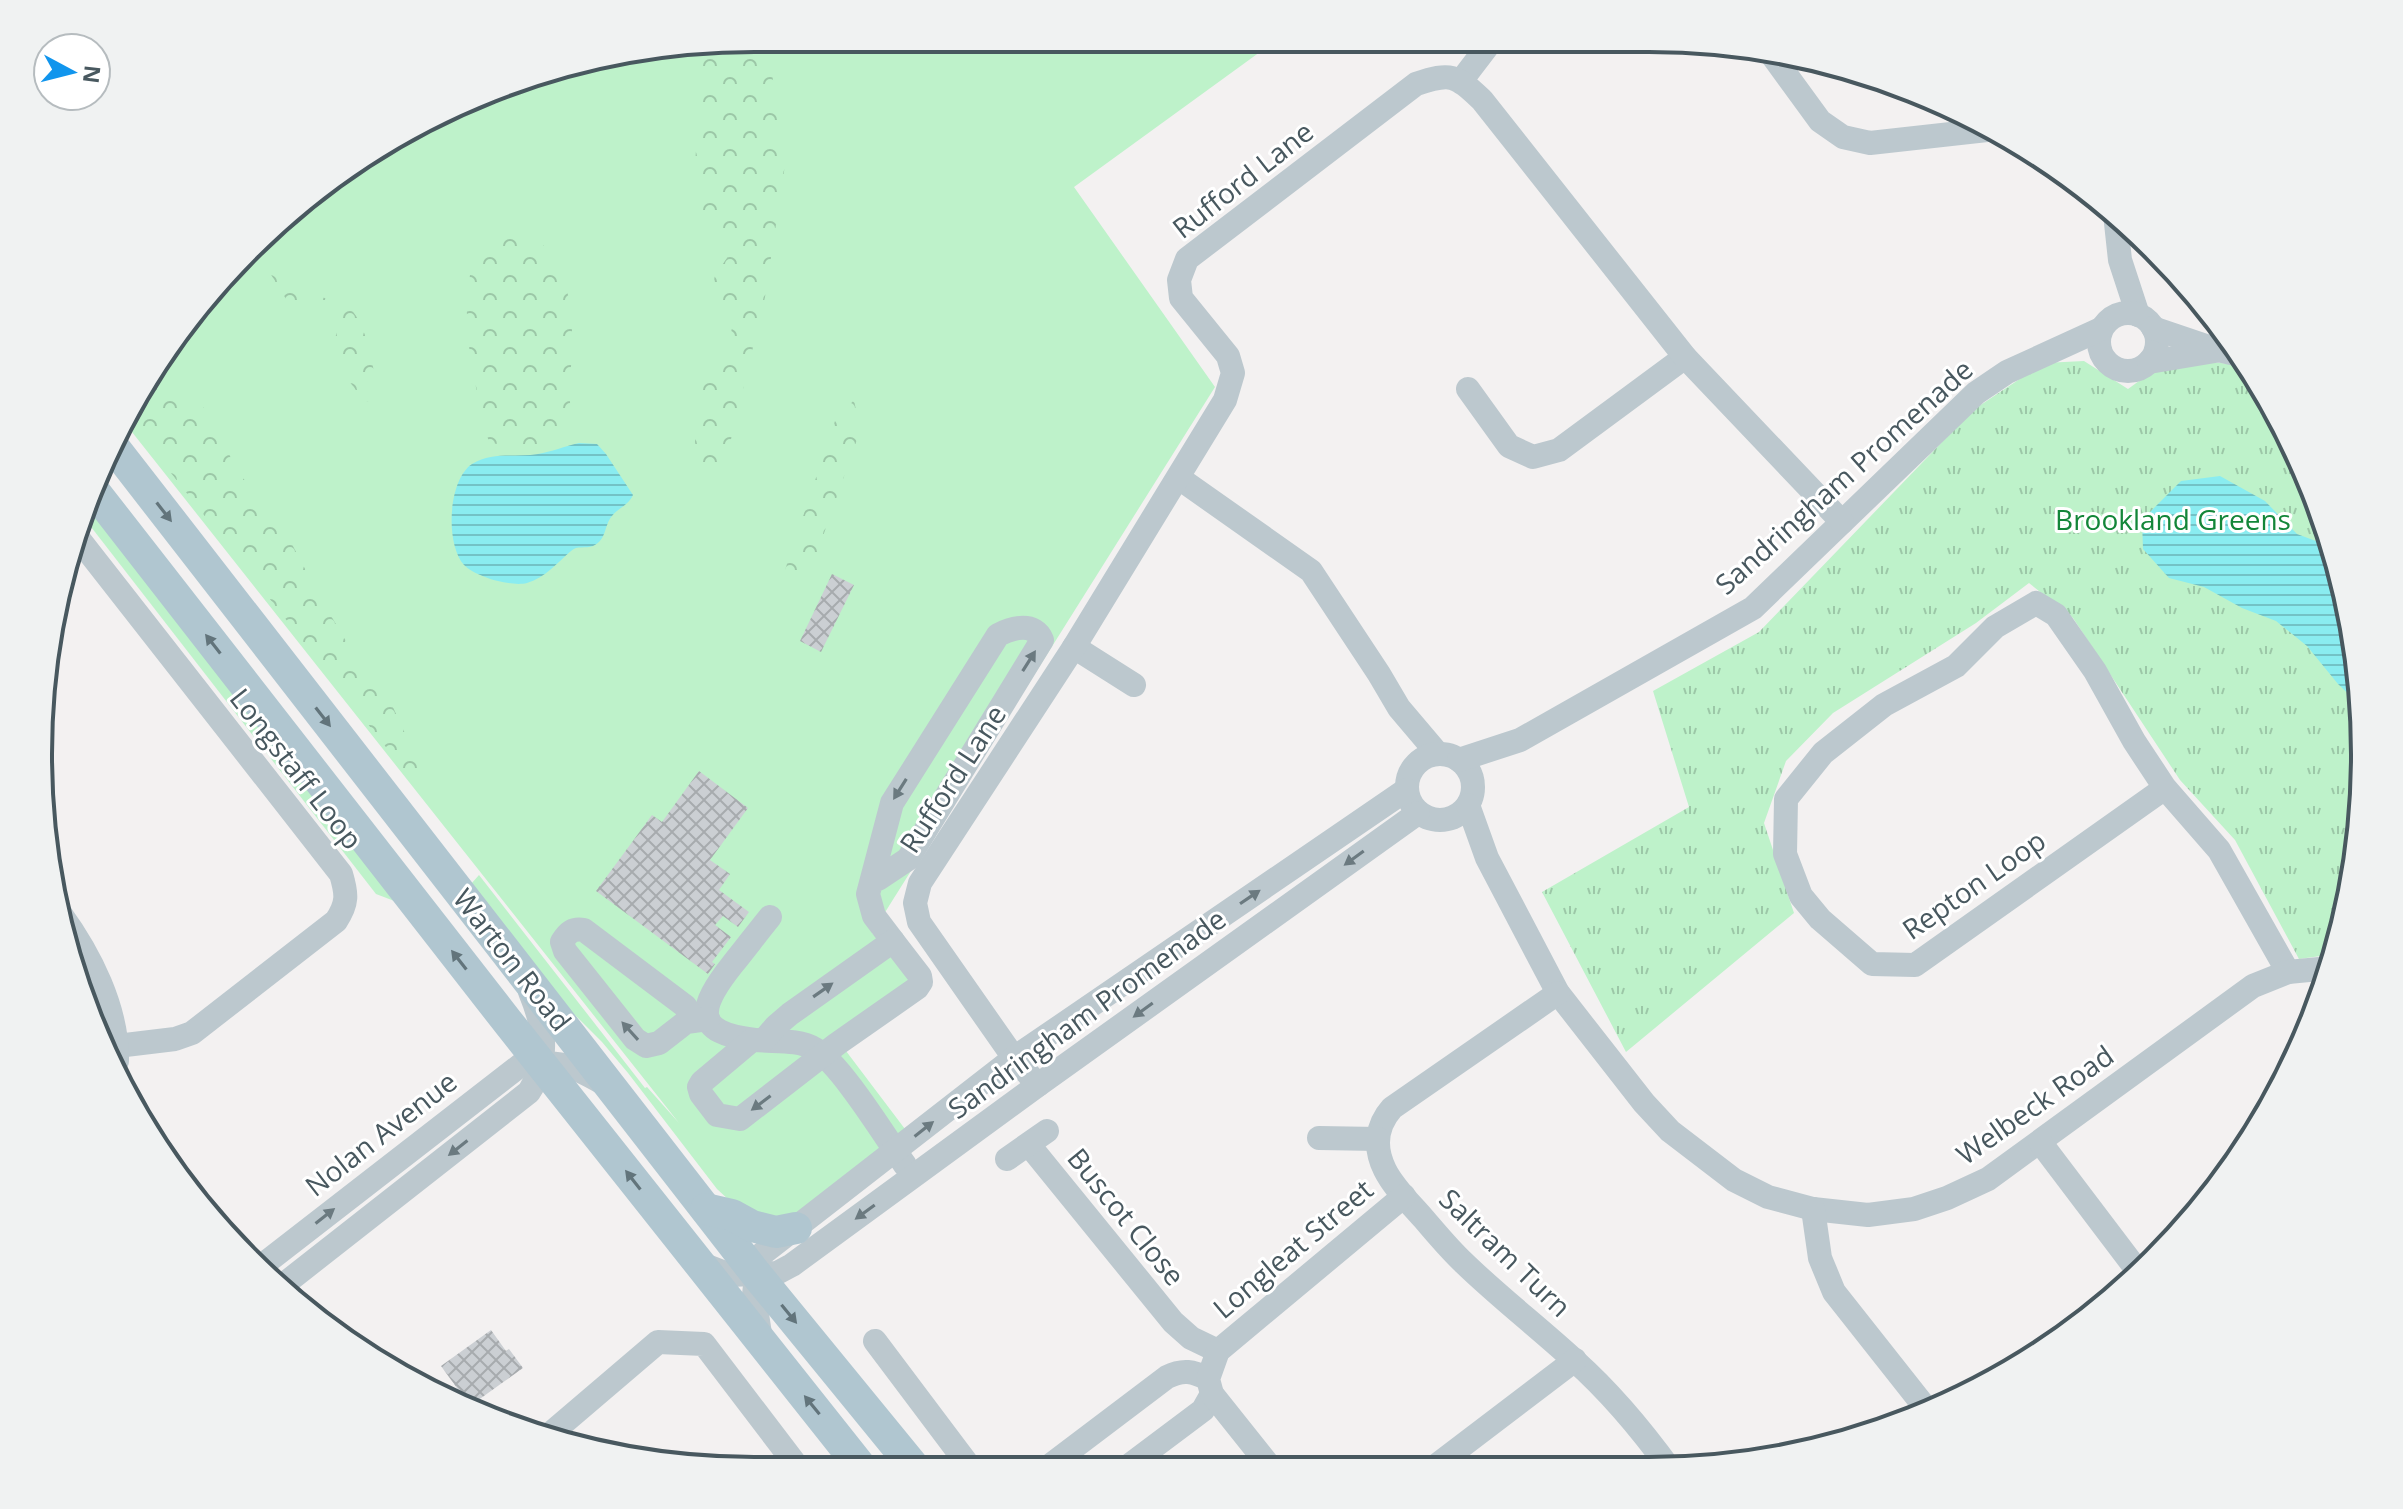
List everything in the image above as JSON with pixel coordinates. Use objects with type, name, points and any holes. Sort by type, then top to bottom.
[{"type":"main road","name":"Warton Road","points":[[119,454],[756,1274],[906,1457]]},
{"type":"main road","name":"Warton Road","points":[[100,499],[853,1457]]},
{"type":"main road","points":[[706,1209],[732,1215],[752,1226],[776,1232],[796,1228]]},
{"type":"street","points":[[1483,52],[1461,81],[1482,100],[1685,357],[1842,522]]},
{"type":"street","points":[[1778,64],[1820,121],[1843,137],[1870,143],[1973,132]]},
{"type":"street","name":"Rufford Lane","points":[[1038,1085],[1014,1058],[919,922],[915,903],[920,883],[1074,647],[1225,400],[1233,373],[1228,356],[1181,298],[1179,280],[1187,259],[1416,84],[1441,76],[1461,81]]},
{"type":"street","points":[[2044,357],[2121,371],[2132,371],[2149,362],[2157,345],[2120,260],[2117,231]]},
{"type":"street","points":[[2112,367],[2105,361],[2098,346],[2107,323],[2120,260]]},
{"type":"street","points":[[2107,323],[2121,313],[2223,351]]},
{"type":"street","name":"Sandringham Promenade","points":[[1438,759],[1520,740],[1753,608],[1976,393],[2007,372],[2044,357],[2107,323]]},
{"type":"street","points":[[2149,362],[2225,353]]},
{"type":"street","points":[[1468,389],[1509,446],[1533,457],[1559,450],[1685,357]]},
{"type":"street","points":[[1179,478],[1311,571],[1399,708],[1438,759],[1470,774],[1470,794],[1462,813],[1445,821],[1426,818],[1418,813],[1406,790],[1410,771],[1438,759]]},
{"type":"street","name":"Longstaff Loop","points":[[84,546],[341,874],[345,888],[344,910],[336,921],[192,1033],[119,1054]]},
{"type":"street","name":"Repton Loop","points":[[2165,788],[1915,965],[1872,964],[1820,919],[1801,896],[1785,854],[1786,799],[1823,753],[1884,705],[1956,666],[1995,627],[2036,603],[2056,615],[2165,788],[2219,850],[2288,972]]},
{"type":"street","points":[[872,879],[878,879],[908,859],[1042,640],[1036,630],[1022,628],[1002,632],[992,642],[892,803],[868,894],[874,916],[920,976],[921,982],[740,1119],[717,1115],[701,1094],[699,1087],[702,1082],[790,1014],[893,941]]},
{"type":"street","points":[[1074,647],[1134,685]]},
{"type":"street","name":"Sandringham Promenade","points":[[1470,794],[1520,740]]},
{"type":"street","name":"Sandringham Promenade","points":[[1406,790],[1014,1058],[758,1257],[756,1274],[777,1273],[792,1265],[1418,813]]},
{"type":"street","name":"Welbeck Road","points":[[1470,794],[1487,858],[1558,993],[1644,1103],[1670,1131],[1734,1180],[1768,1197],[1813,1209],[1868,1215],[1914,1209],[1988,1179],[2253,986],[2288,972],[2317,969]]},
{"type":"street","name":"Welbeck Road","points":[[1445,821],[1461,830],[1487,858]]},
{"type":"street","points":[[701,1020],[714,988],[770,917]]},
{"type":"street","points":[[701,1020],[686,1022],[659,1043],[646,1046],[635,1039],[565,951],[562,942],[567,933],[584,930],[701,1020],[732,1037],[791,1042],[815,1048],[832,1062],[913,1176]]},
{"type":"street","points":[[79,945],[103,987],[115,1046]]},
{"type":"street","name":"Nolan Avenue","points":[[289,1281],[529,1092],[541,1063],[544,1032],[521,971]]},
{"type":"street","points":[[1319,1138],[1378,1139],[1381,1120],[1392,1108],[1558,993]]},
{"type":"street","name":"Nolan Avenue","points":[[268,1261],[522,1064],[546,1061],[578,1068],[612,1088]]},
{"type":"street","name":"Buscot Close","points":[[1007,1159],[1038,1138],[1173,1322],[1191,1338],[1218,1351]]},
{"type":"street","name":"Saltram Turn","points":[[1378,1139],[1379,1155],[1385,1171],[1462,1262],[1575,1360],[1617,1401],[1661,1456]]},
{"type":"street","points":[[2040,1142],[2132,1264]]},
{"type":"street","name":"Longleat Street","points":[[1210,1386],[1218,1351],[1404,1196]]},
{"type":"street","points":[[1813,1209],[1820,1258],[1834,1292],[1921,1402]]},
{"type":"street","points":[[699,1263],[730,1275],[756,1274],[754,1295],[762,1342]]},
{"type":"street","points":[[875,1341],[962,1457]]},
{"type":"street","points":[[557,1428],[658,1342],[704,1344],[790,1457]]},
{"type":"street","points":[[1447,1457],[1575,1360]]},
{"type":"street","points":[[1061,1457],[1167,1377],[1178,1372],[1194,1371],[1210,1386],[1263,1457]]},
{"type":"street","points":[[1140,1457],[1203,1410],[1210,1386]]},
{"type":"green space","points":[[769,52],[785,165],[765,297],[721,481],[708,480],[699,466],[695,442],[699,393],[715,363],[730,346],[732,325],[711,297],[715,275],[727,258],[723,227],[701,210],[695,165],[700,55]]},
{"type":"green space","points":[[1260,52],[1074,187],[1215,387],[872,933],[923,988],[846,1051],[908,1133],[793,1217],[780,1222],[730,1201],[717,1189],[602,1042],[564,1004],[471,884],[479,875],[645,1088],[679,1123],[131,431],[146,403],[170,364],[226,291],[291,226],[364,170],[403,146],[486,105],[529,89],[617,65],[709,54]]},
{"type":"green space","points":[[509,233],[540,241],[562,271],[572,311],[568,391],[574,425],[558,440],[527,447],[489,443],[468,339],[467,296],[473,261],[481,239]]},
{"type":"green space","points":[[270,247],[294,286],[354,312],[369,348],[379,398],[365,402],[332,351],[338,327],[332,313],[286,299],[260,256]]},
{"type":"green space","name":"Brookland Greens","points":[[2172,357],[2233,365],[2279,444],[2314,529],[2338,617],[2345,663],[2351,754],[2345,846],[2338,892],[2321,956],[2299,959],[2235,840],[2180,780],[2073,618],[2029,583],[1976,623],[1833,713],[1786,761],[1764,823],[1794,913],[1626,1052],[1542,892],[1689,807],[1653,691],[1759,632],[1973,410],[2044,363],[2084,361],[2128,389]]},
{"type":"green space","points":[[163,375],[205,409],[240,475],[277,516],[359,663],[386,692],[422,776],[418,788],[134,426]]},
{"type":"green space","points":[[854,400],[860,431],[810,573],[801,582],[783,576],[835,421]]},
{"type":"green space","points":[[97,509],[397,902],[376,894],[90,526]]},
{"type":"water","points":[[579,443],[597,444],[633,495],[609,520],[601,540],[593,546],[573,549],[546,573],[527,583],[494,580],[464,565],[454,543],[452,513],[454,497],[464,472],[480,460],[538,454]]},
{"type":"water","points":[[2220,476],[2265,501],[2297,534],[2318,542],[2338,617],[2348,693],[2307,646],[2276,621],[2242,608],[2204,587],[2169,578],[2143,549],[2142,520],[2181,481]]},
{"type":"building","points":[[832,574],[854,585],[821,652],[800,641]]},
{"type":"building","points":[[699,771],[748,808],[710,860],[730,874],[719,890],[749,912],[738,927],[723,916],[715,925],[731,937],[712,962],[715,964],[708,974],[596,891],[652,815],[662,822]]},
{"type":"building","points":[[491,1330],[523,1368],[478,1400],[460,1392],[441,1366]]}]
